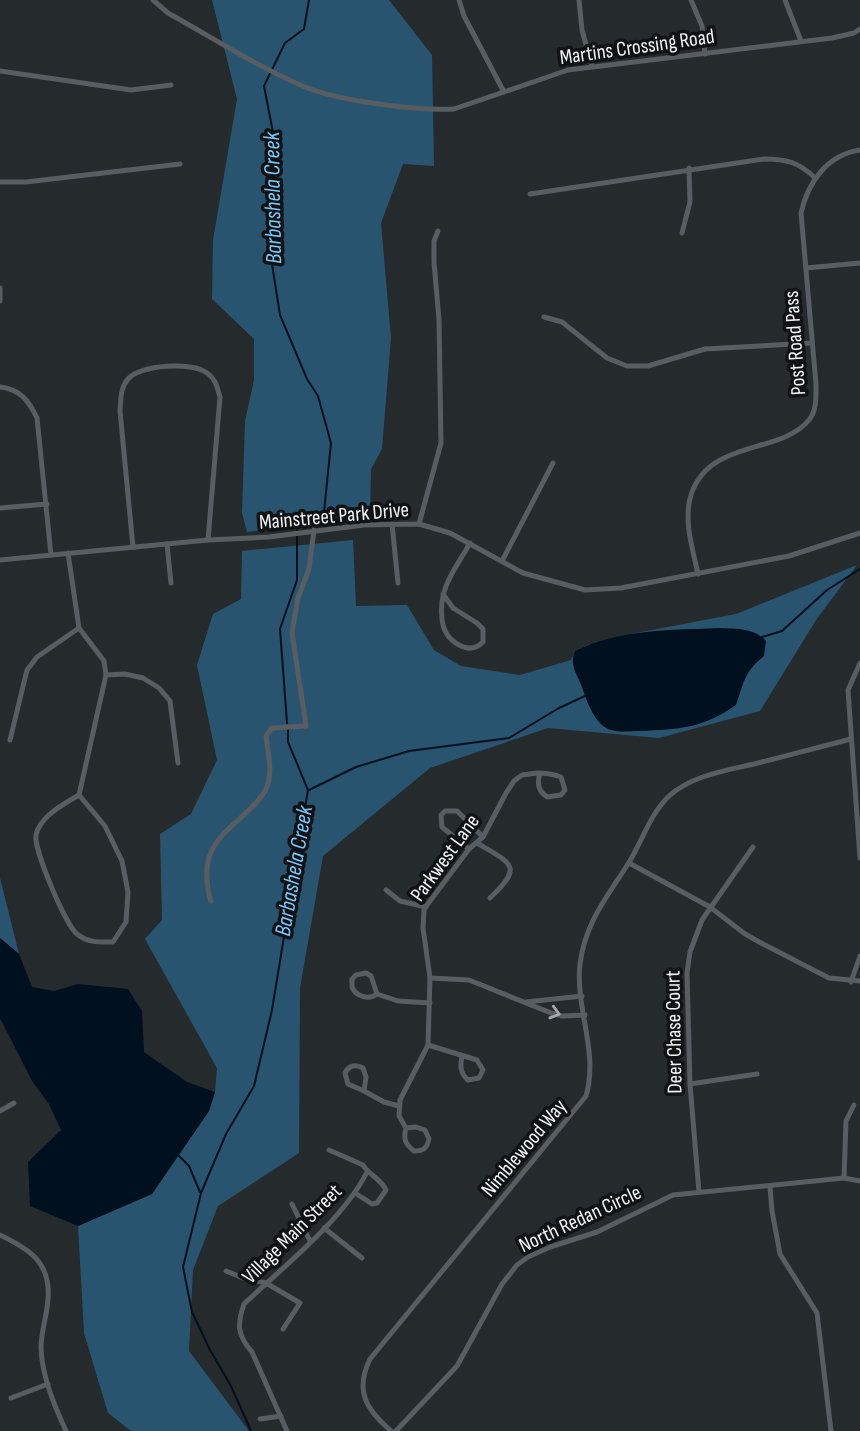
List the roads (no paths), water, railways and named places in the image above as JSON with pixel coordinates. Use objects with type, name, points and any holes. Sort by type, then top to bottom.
[{"type":"street","name":"Martins Crossing Road","points":[[153,0],[168,13],[308,88],[348,98],[434,110],[454,109],[545,76],[592,66],[832,38],[860,29]]},
{"type":"street","points":[[459,0],[464,16],[504,92]]},
{"type":"street","points":[[579,0],[582,30],[592,66]]},
{"type":"street","points":[[691,0],[702,26],[705,54]]},
{"type":"street","points":[[785,0],[801,41]]},
{"type":"street","points":[[0,71],[131,90],[170,85]]},
{"type":"street","name":"Post Road Pass","points":[[698,574],[688,514],[690,495],[707,470],[721,459],[782,438],[797,430],[810,420],[816,405],[801,214],[805,194],[815,178],[832,161],[848,152],[860,150]]},
{"type":"street","points":[[530,194],[764,159],[785,159],[803,166],[815,178]]},
{"type":"street","points":[[0,182],[26,182],[180,164]]},
{"type":"street","points":[[682,233],[690,202],[690,168]]},
{"type":"street","points":[[419,524],[441,443],[434,252],[438,231]]},
{"type":"street","points":[[806,268],[860,263]]},
{"type":"street","points":[[0,288],[0,301]]},
{"type":"street","points":[[544,317],[562,322],[607,358],[627,366],[648,366],[705,349],[812,343]]},
{"type":"street","points":[[133,547],[120,411],[121,393],[127,380],[140,370],[162,367],[193,367],[206,371],[215,381],[220,397],[208,540]]},
{"type":"street","points":[[0,387],[19,393],[30,402],[37,418],[51,555]]},
{"type":"street","points":[[502,561],[553,463]]},
{"type":"street","points":[[0,508],[47,504]]},
{"type":"street","points":[[393,524],[398,583]]},
{"type":"street","name":"Mainstreet Park Drive","points":[[0,560],[208,540],[305,534],[314,530],[419,524],[450,533],[523,573],[585,590],[621,588],[789,556],[860,533]]},
{"type":"street","points":[[211,901],[206,867],[208,857],[222,836],[265,792],[270,773],[266,736],[272,728],[306,726],[292,633],[298,598],[309,569],[314,530]]},
{"type":"street","points":[[443,594],[453,608],[483,629],[483,642],[471,649],[450,639],[443,627],[440,606],[443,594],[449,576],[470,543]]},
{"type":"street","points":[[167,544],[171,583]]},
{"type":"street","points":[[68,553],[79,628],[104,661],[106,675],[79,795],[41,823],[35,837],[48,880],[74,933],[92,942],[113,942],[126,922],[128,892],[122,862],[105,826],[79,795]]},
{"type":"street","points":[[10,740],[27,670],[37,657],[79,628]]},
{"type":"street","points":[[860,663],[848,690],[860,858]]},
{"type":"street","points":[[106,675],[125,674],[143,678],[159,688],[170,701],[178,763]]},
{"type":"street","name":"Nimblewood Way","points":[[394,1431],[374,1416],[366,1404],[365,1369],[370,1359],[586,1096],[590,1063],[580,966],[592,924],[603,900],[629,863],[663,803],[685,784],[851,739]]},
{"type":"street","points":[[540,773],[561,778],[565,790],[561,795],[547,797],[542,794],[538,785],[540,773]]},
{"type":"street","name":"Parkwest Lane","points":[[399,1106],[405,1087],[428,1045],[430,978],[422,918],[426,907],[469,849],[483,837],[514,781],[522,775],[540,773]]},
{"type":"street","points":[[469,849],[442,827],[441,815],[445,811],[457,811],[483,837]]},
{"type":"street","points":[[477,843],[502,857],[510,866],[508,881],[490,898]]},
{"type":"street","name":"Deer Chase Court","points":[[699,1192],[690,1084],[687,973],[694,936],[710,907],[753,847]]},
{"type":"street","points":[[629,863],[710,907],[745,934],[829,978],[860,981]]},
{"type":"street","points":[[386,890],[400,901],[426,907]]},
{"type":"street","points":[[851,982],[860,956]]},
{"type":"street","points":[[377,994],[371,976],[360,973],[352,979],[352,987],[357,994],[369,997],[377,994],[398,1001],[430,1003]]},
{"type":"street","points":[[430,978],[469,981],[562,1016],[585,1015]]},
{"type":"street","points":[[526,1002],[582,996]]},
{"type":"street","points":[[428,1045],[477,1060],[483,1070],[479,1079],[468,1080],[463,1076],[462,1056]]},
{"type":"street","points":[[365,1091],[366,1077],[363,1068],[355,1065],[349,1067],[345,1073],[348,1084],[384,1102],[399,1106],[399,1116],[407,1128]]},
{"type":"street","points":[[690,1084],[757,1074]]},
{"type":"street","points":[[0,1111],[14,1103]]},
{"type":"street","points":[[844,1178],[846,1121],[854,1105]]},
{"type":"street","points":[[407,1128],[425,1130],[429,1139],[428,1146],[422,1151],[414,1151],[406,1145],[404,1136],[407,1128]]},
{"type":"street","points":[[328,1150],[363,1164],[367,1172],[386,1190],[377,1203],[372,1204],[355,1194]]},
{"type":"street","name":"Village Main Street","points":[[287,1431],[252,1352],[238,1330],[244,1304],[324,1228],[355,1194],[367,1172]]},
{"type":"street","name":"North Redan Circle","points":[[394,1431],[457,1366],[487,1310],[517,1265],[528,1257],[619,1222],[654,1202],[673,1195],[844,1178],[860,1181]]},
{"type":"street","points":[[770,1187],[775,1235],[780,1254],[817,1313],[831,1431]]},
{"type":"street","points":[[292,1204],[310,1241]]},
{"type":"street","points":[[324,1228],[362,1258]]},
{"type":"street","points":[[0,1235],[26,1248],[43,1267],[48,1299],[41,1346],[48,1384],[66,1431]]},
{"type":"street","points":[[226,1271],[266,1283],[300,1303],[283,1329]]},
{"type":"street","points":[[11,1398],[48,1384]]},
{"type":"street","points":[[260,1419],[281,1416]]},
{"type":"waterway","name":"Barbashela Creek","points":[[297,531],[297,518],[324,512],[331,443],[318,396],[307,379],[280,315],[269,245],[269,176],[276,148],[264,86],[285,43],[304,29],[309,0]]},
{"type":"waterway","name":"Barbashela Creek","points":[[287,723],[280,629],[297,580],[297,536]]},
{"type":"waterway","points":[[762,637],[782,631],[827,590],[860,569]]},
{"type":"waterway","points":[[309,790],[356,767],[409,751],[509,738],[585,696]]},
{"type":"waterway","name":"Barbashela Creek","points":[[251,1431],[192,1312],[183,1267],[201,1193],[226,1134],[254,1086],[272,1010],[308,790],[288,742],[288,729]]},
{"type":"waterway","points":[[178,1155],[189,1166],[200,1192]]}]
